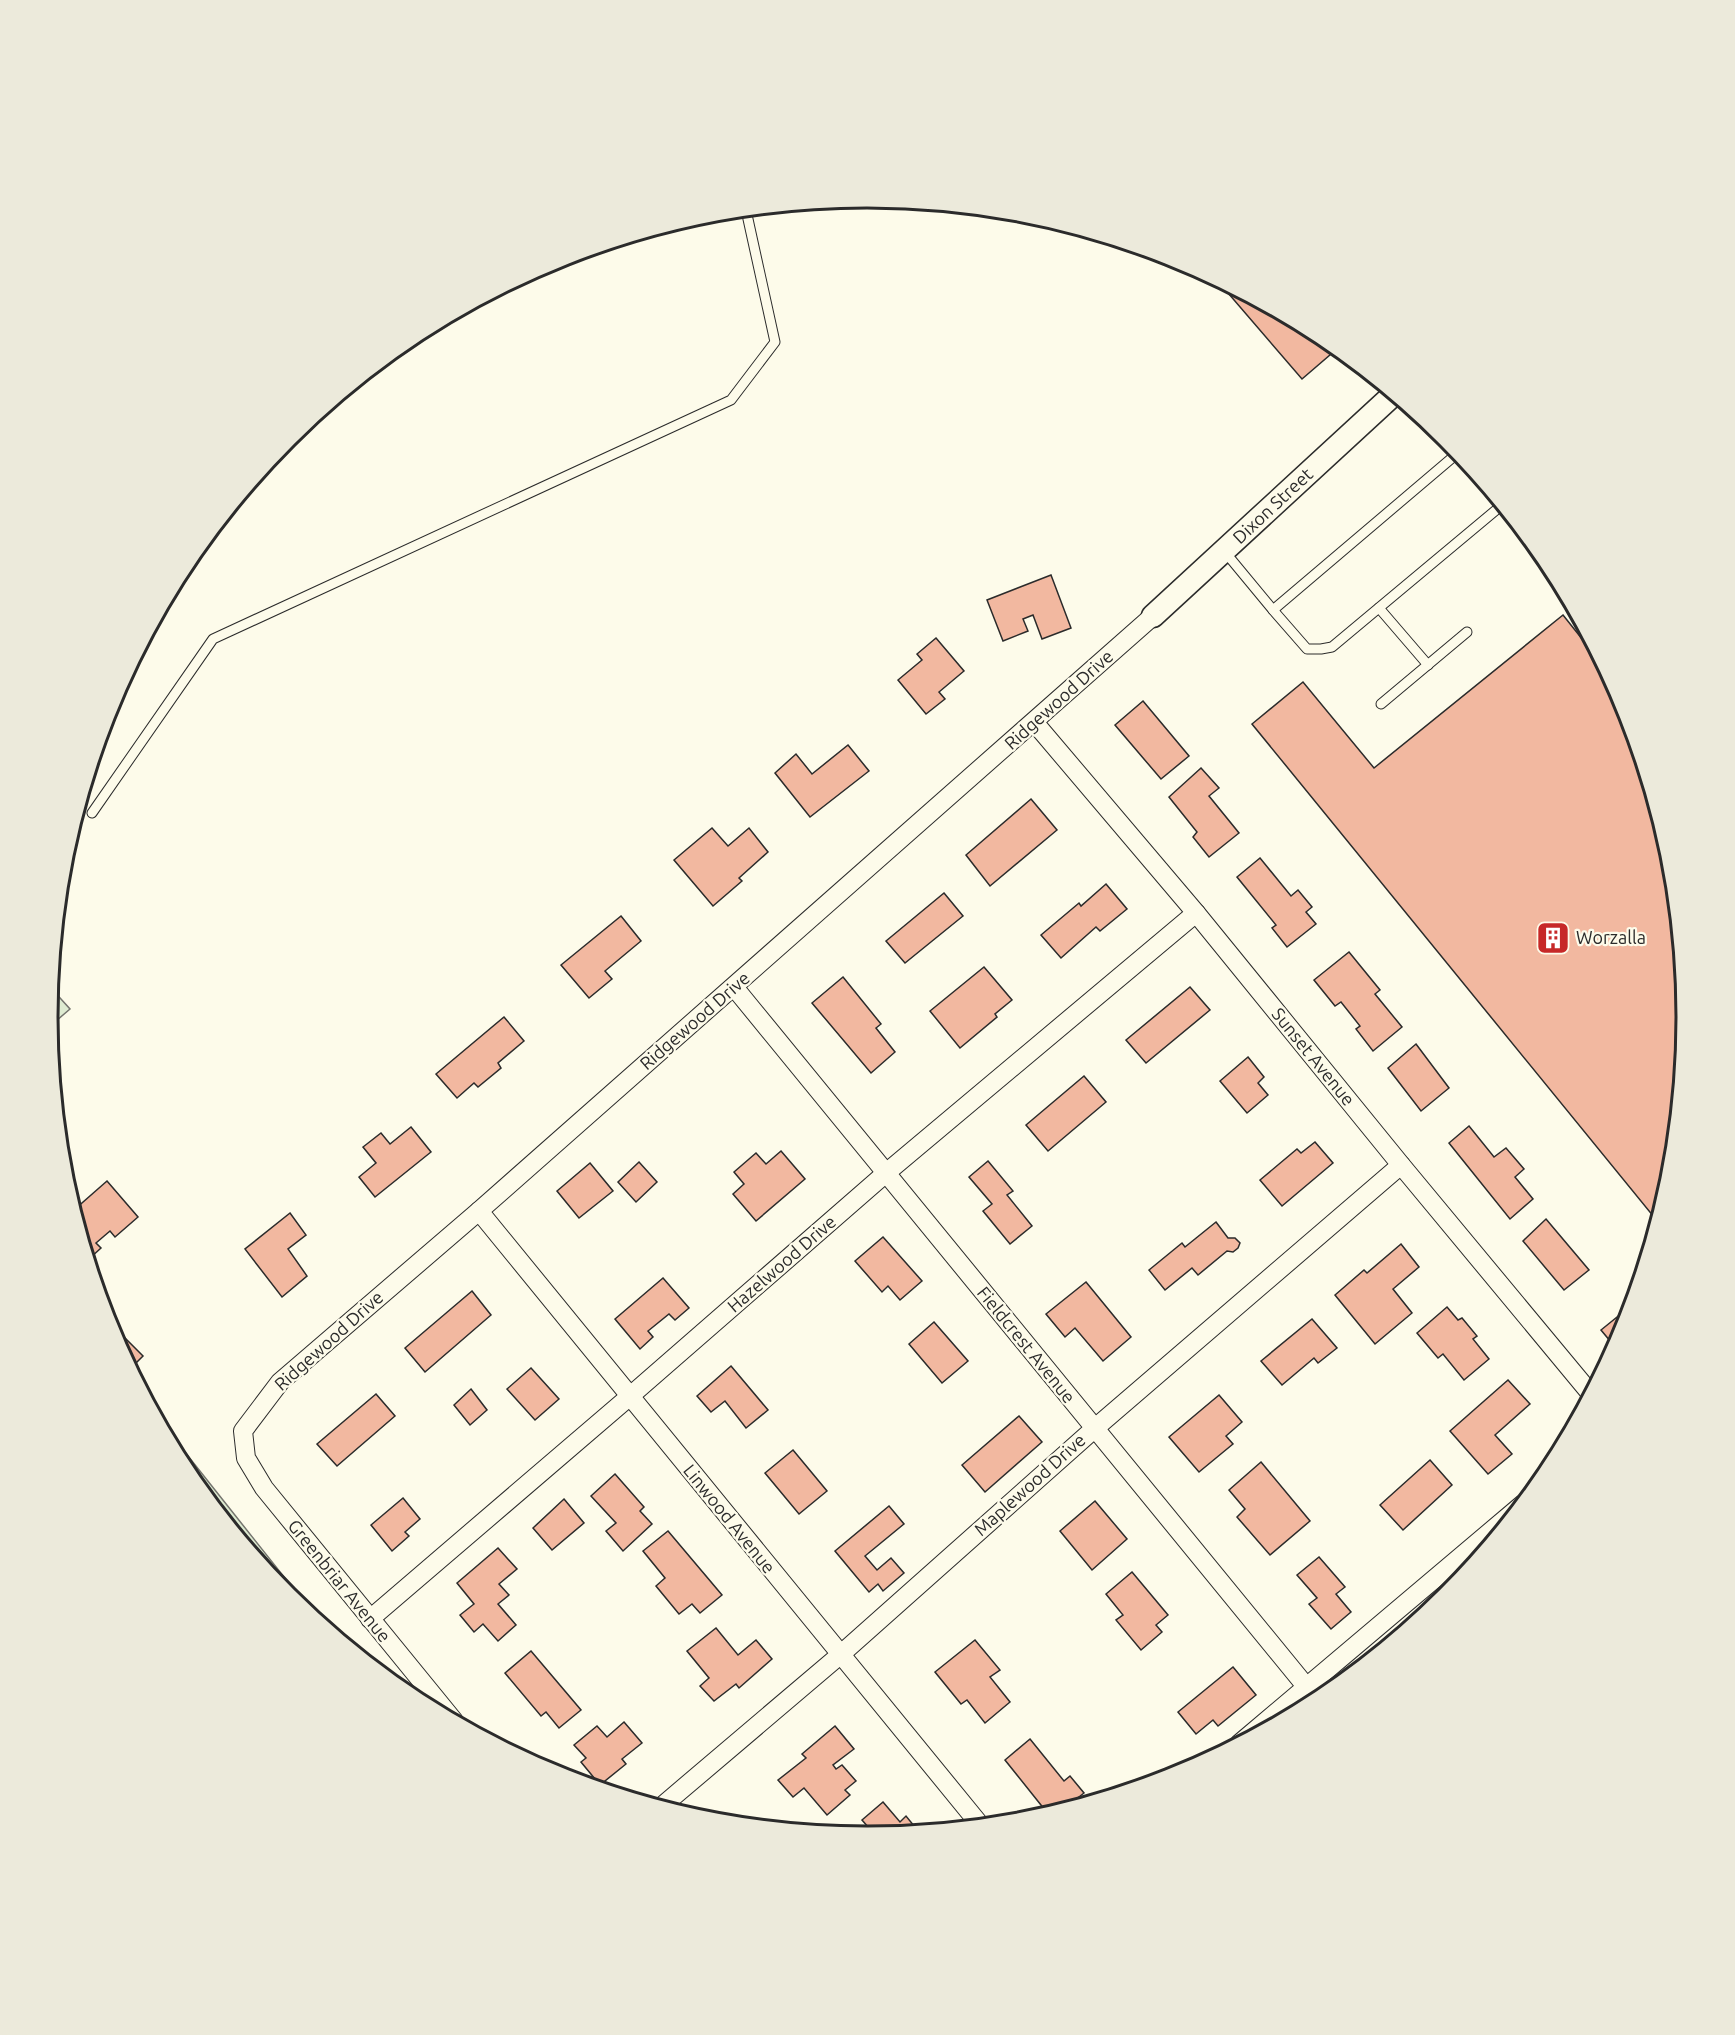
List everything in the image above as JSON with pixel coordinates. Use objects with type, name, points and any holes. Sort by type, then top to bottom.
[{"type":"street","name":"Dixon Street","points":[[1153,616],[1389,399]]},
{"type":"street","name":"Ridgewood Drive","points":[[243,1431],[280,1382],[734,987],[1153,616]]},
{"type":"street","name":"Sunset Avenue","points":[[1034,722],[1196,913],[1586,1388]]},
{"type":"street","name":"Hazelwood Drive","points":[[370,1619],[886,1173],[1196,913]]},
{"type":"street","name":"Fieldcrest Avenue","points":[[734,987],[1312,1693]]},
{"type":"street","name":"Maplewood Drive","points":[[668,1801],[840,1655],[1094,1429],[1401,1165]]},
{"type":"street","name":"Linwood Avenue","points":[[478,1211],[976,1820]]},
{"type":"street","name":"Greenbriar Avenue","points":[[243,1431],[246,1458],[264,1488],[439,1703]]},
{"type":"street","points":[[1264,1722],[1495,1528]]},
{"type":"lane","points":[[92,813],[213,639],[731,400],[775,342],[748,217]]},
{"type":"lane","points":[[1273,610],[1452,458]]},
{"type":"lane","points":[[1224,552],[1307,649],[1321,650],[1332,647],[1497,510]]},
{"type":"lane","points":[[1379,608],[1428,665]]},
{"type":"lane","points":[[1381,704],[1467,632]]},
{"type":"green space","points":[[59,997],[70,1009],[58,1019]]},
{"type":"green space","points":[[190,1459],[290,1585],[226,1510]]},
{"type":"building","points":[[1229,294],[1272,317],[1330,355],[1302,379]]},
{"type":"building","points":[[1051,575],[1071,628],[1042,639],[1033,615],[1023,619],[1028,631],[1003,641],[987,600]]},
{"type":"building","name":"Worzalla","points":[[1563,615],[1581,638],[1615,708],[1634,757],[1649,808],[1670,912],[1675,965],[1675,1070],[1670,1123],[1652,1214],[1252,724],[1303,682],[1374,768]]},
{"type":"building","points":[[936,638],[964,671],[939,692],[945,699],[926,714],[898,680],[922,660],[917,654]]},
{"type":"building","points":[[1143,701],[1189,756],[1161,779],[1115,725]]},
{"type":"building","points":[[848,745],[869,771],[810,817],[775,773],[796,754],[812,774]]},
{"type":"building","points":[[1201,768],[1219,788],[1209,796],[1239,833],[1209,857],[1193,837],[1197,832],[1169,797]]},
{"type":"building","points":[[1031,799],[1057,830],[990,886],[966,855]]},
{"type":"building","points":[[712,828],[728,846],[749,828],[768,852],[739,878],[742,881],[713,906],[674,860]]},
{"type":"building","points":[[1260,858],[1291,896],[1298,890],[1312,907],[1306,912],[1316,924],[1287,947],[1272,928],[1276,925],[1237,877]]},
{"type":"building","points":[[1106,884],[1127,909],[1100,931],[1096,927],[1061,958],[1041,935],[1079,903],[1081,906]]},
{"type":"building","points":[[944,893],[963,916],[905,963],[886,941]]},
{"type":"building","points":[[621,916],[641,941],[605,971],[612,979],[589,998],[561,965]]},
{"type":"building","points":[[1349,952],[1380,990],[1375,994],[1402,1027],[1373,1051],[1356,1029],[1360,1026],[1341,1002],[1335,1006],[1314,980]]},
{"type":"building","points":[[984,967],[1012,1000],[995,1014],[997,1017],[960,1048],[930,1011]]},
{"type":"building","points":[[843,977],[881,1024],[876,1028],[895,1052],[871,1073],[812,1003]]},
{"type":"building","points":[[1190,987],[1210,1010],[1146,1063],[1126,1040]]},
{"type":"building","points":[[504,1017],[524,1041],[498,1063],[501,1068],[478,1087],[474,1083],[457,1098],[436,1074]]},
{"type":"building","points":[[1416,1044],[1449,1088],[1421,1111],[1388,1068]]},
{"type":"building","points":[[1248,1057],[1264,1077],[1258,1083],[1268,1095],[1247,1113],[1220,1081]]},
{"type":"building","points":[[1084,1076],[1106,1102],[1048,1151],[1026,1125]]},
{"type":"building","points":[[1469,1126],[1494,1157],[1506,1148],[1524,1169],[1515,1177],[1533,1199],[1510,1219],[1449,1143]]},
{"type":"building","points":[[411,1127],[431,1152],[375,1197],[359,1177],[376,1163],[363,1147],[381,1133],[390,1144]]},
{"type":"building","points":[[1315,1142],[1333,1163],[1282,1206],[1260,1180],[1297,1149],[1301,1153]]},
{"type":"building","points":[[781,1151],[805,1179],[756,1221],[733,1194],[744,1184],[734,1172],[756,1153],[766,1164]]},
{"type":"building","points":[[988,1161],[1013,1191],[1007,1195],[1032,1226],[1010,1244],[983,1211],[992,1204],[969,1177]]},
{"type":"building","points":[[639,1162],[657,1182],[636,1202],[618,1182]]},
{"type":"building","points":[[590,1163],[613,1191],[579,1218],[557,1191]]},
{"type":"building","points":[[107,1181],[138,1217],[115,1237],[110,1231],[96,1243],[101,1248],[94,1254],[81,1204]]},
{"type":"building","points":[[290,1213],[306,1235],[288,1249],[307,1276],[282,1297],[245,1249]]},
{"type":"building","points":[[1546,1219],[1589,1270],[1564,1290],[1523,1241]]},
{"type":"building","points":[[1216,1222],[1228,1238],[1235,1238],[1240,1243],[1238,1248],[1233,1252],[1227,1251],[1198,1275],[1192,1268],[1165,1290],[1149,1270],[1182,1243],[1185,1247]]},
{"type":"building","points":[[883,1237],[922,1281],[900,1300],[888,1286],[882,1292],[855,1261]]},
{"type":"building","points":[[1401,1244],[1419,1267],[1393,1289],[1412,1313],[1375,1344],[1335,1295],[1364,1270],[1367,1273]]},
{"type":"building","points":[[663,1278],[689,1308],[675,1320],[669,1314],[648,1331],[653,1337],[640,1349],[615,1319]]},
{"type":"building","points":[[1086,1282],[1131,1337],[1103,1361],[1075,1328],[1065,1337],[1046,1314]]},
{"type":"building","points":[[472,1291],[491,1315],[425,1372],[405,1348]]},
{"type":"building","points":[[1447,1307],[1458,1320],[1462,1318],[1477,1336],[1473,1339],[1489,1359],[1464,1380],[1443,1354],[1438,1358],[1417,1333]]},
{"type":"building","points":[[1620,1315],[1609,1340],[1601,1330]]},
{"type":"building","points":[[1312,1319],[1337,1348],[1318,1363],[1314,1358],[1282,1385],[1261,1361]]},
{"type":"building","points":[[934,1322],[968,1361],[942,1383],[909,1344]]},
{"type":"building","points":[[125,1338],[143,1356],[136,1363]]},
{"type":"building","points":[[731,1366],[768,1410],[746,1428],[725,1401],[711,1412],[697,1396]]},
{"type":"building","points":[[531,1368],[559,1399],[535,1420],[507,1389]]},
{"type":"building","points":[[1508,1380],[1530,1404],[1495,1435],[1512,1454],[1488,1474],[1450,1431]]},
{"type":"building","points":[[471,1389],[487,1410],[470,1425],[454,1405]]},
{"type":"building","points":[[376,1394],[395,1416],[337,1466],[317,1444]]},
{"type":"building","points":[[1219,1395],[1242,1422],[1226,1436],[1233,1444],[1199,1472],[1169,1437]]},
{"type":"building","points":[[1019,1416],[1042,1442],[985,1492],[962,1465]]},
{"type":"building","points":[[793,1450],[827,1491],[799,1514],[765,1473]]},
{"type":"building","points":[[1430,1460],[1452,1485],[1403,1530],[1380,1505]]},
{"type":"building","points":[[1261,1462],[1310,1521],[1270,1555],[1237,1517],[1245,1509],[1229,1490]]},
{"type":"building","points":[[615,1474],[644,1507],[640,1511],[652,1524],[623,1551],[606,1531],[616,1523],[591,1496]]},
{"type":"building","points":[[403,1498],[420,1519],[405,1532],[409,1536],[392,1551],[371,1525]]},
{"type":"building","points":[[564,1499],[584,1523],[552,1550],[533,1528]]},
{"type":"building","points":[[1095,1501],[1127,1539],[1092,1570],[1060,1531]]},
{"type":"building","points":[[889,1506],[904,1524],[865,1556],[877,1570],[891,1558],[904,1573],[883,1591],[878,1584],[869,1592],[835,1551]]},
{"type":"building","points":[[668,1531],[722,1595],[700,1613],[692,1604],[679,1614],[656,1586],[665,1578],[643,1551]]},
{"type":"building","points":[[498,1548],[517,1569],[499,1584],[509,1595],[498,1604],[516,1625],[498,1641],[483,1624],[474,1632],[460,1615],[474,1604],[457,1583]]},
{"type":"building","points":[[1319,1557],[1345,1587],[1336,1594],[1351,1612],[1331,1629],[1309,1604],[1317,1598],[1297,1575]]},
{"type":"building","points":[[1132,1572],[1168,1615],[1156,1625],[1162,1632],[1141,1650],[1116,1620],[1123,1615],[1106,1594]]},
{"type":"building","points":[[716,1628],[738,1655],[756,1640],[772,1659],[739,1688],[736,1684],[714,1701],[700,1686],[709,1678],[687,1651]]},
{"type":"building","points":[[975,1640],[1000,1670],[990,1677],[1010,1702],[985,1723],[967,1700],[961,1704],[935,1672]]},
{"type":"building","points":[[531,1651],[581,1710],[559,1728],[546,1712],[541,1716],[505,1673]]},
{"type":"building","points":[[1233,1667],[1256,1695],[1218,1726],[1213,1720],[1196,1734],[1178,1712]]},
{"type":"building","points":[[624,1722],[642,1743],[622,1759],[626,1764],[603,1782],[595,1780],[581,1762],[586,1758],[574,1745],[597,1726],[607,1737]]},
{"type":"building","points":[[835,1726],[854,1749],[833,1765],[836,1769],[842,1765],[856,1781],[845,1790],[850,1795],[827,1815],[804,1788],[793,1797],[778,1780],[806,1758],[802,1754]]},
{"type":"building","points":[[1030,1739],[1064,1781],[1070,1776],[1084,1793],[1076,1799],[1043,1807],[1005,1760]]},
{"type":"building","points":[[883,1802],[900,1822],[906,1816],[913,1825],[867,1826],[862,1820]]},
{"type":"place","name":"Worzalla","points":[[1553,938]]}]
